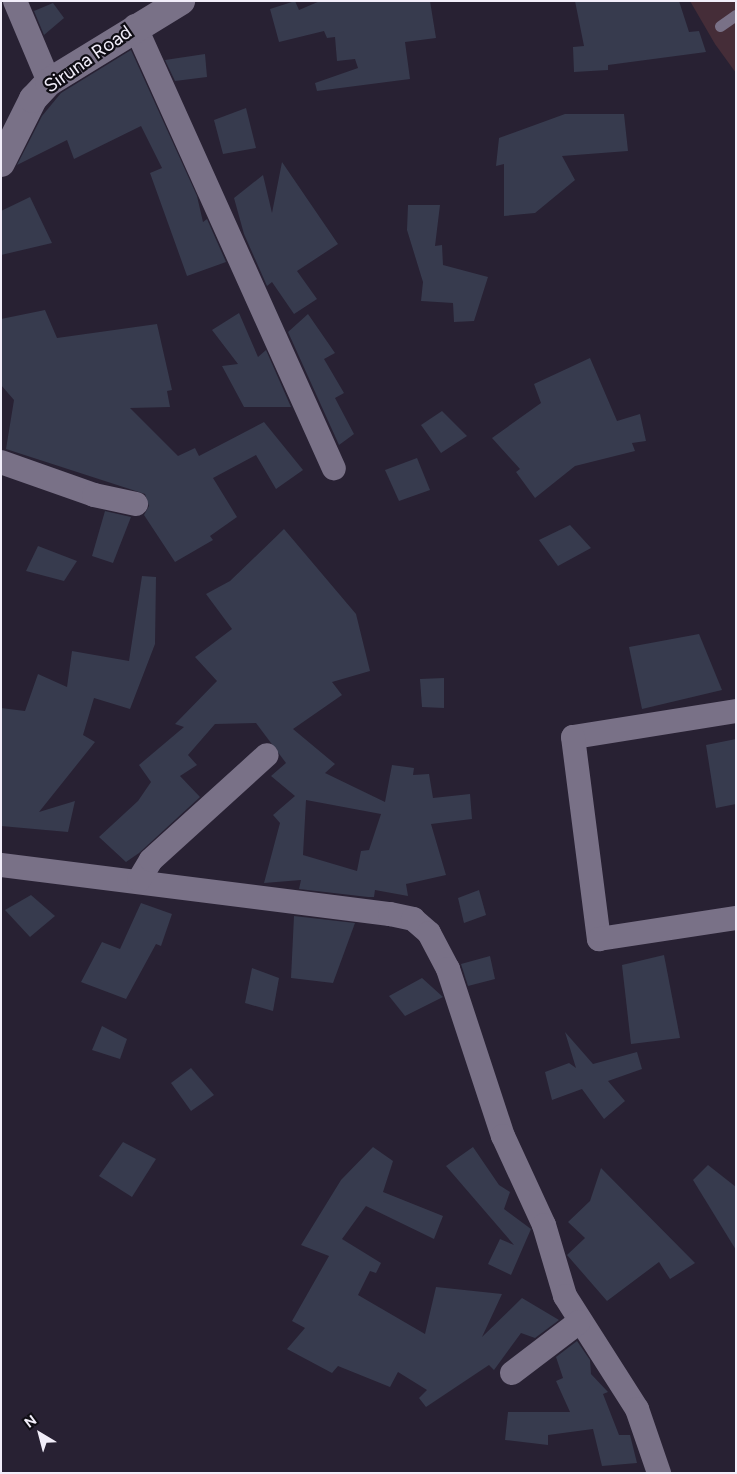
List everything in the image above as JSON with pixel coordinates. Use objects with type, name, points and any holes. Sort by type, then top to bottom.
[{"type":"street","points":[[15,1],[49,82]]},
{"type":"street","name":"Siruna Road","points":[[1,163],[33,99],[49,82],[135,26],[181,1]]},
{"type":"street","points":[[135,26],[334,468]]},
{"type":"street","points":[[1,462],[94,495],[136,504]]},
{"type":"street","points":[[736,710],[573,737],[599,939],[736,918]]},
{"type":"street","points":[[139,880],[152,860],[267,755]]},
{"type":"street","points":[[1,864],[139,880],[390,914],[413,919],[430,932],[440,948],[482,1080],[530,1188],[554,1267],[579,1322],[637,1409],[659,1473]]},
{"type":"street","points":[[512,1373],[579,1322]]},
{"type":"lane","points":[[720,26],[736,15]]},
{"type":"shaded area","points":[[690,1],[736,1],[736,73],[715,44]]},
{"type":"building","points":[[295,1],[299,10],[320,1],[430,1],[436,38],[405,42],[410,79],[317,91],[315,83],[358,68],[355,59],[337,61],[335,37],[327,38],[324,31],[279,42],[270,9]]},
{"type":"building","points":[[575,1],[679,1],[689,32],[699,31],[706,52],[608,65],[608,70],[574,72],[573,47],[584,46]]},
{"type":"building","points":[[53,3],[64,18],[44,35],[34,11]]},
{"type":"building","points":[[131,50],[197,196],[203,222],[207,219],[226,262],[187,276],[150,173],[162,168],[141,126],[74,159],[67,140],[17,165],[42,116],[61,93]]},
{"type":"building","points":[[205,54],[207,77],[175,81],[165,60]]},
{"type":"building","points":[[246,108],[256,148],[223,154],[214,120]]},
{"type":"building","points":[[565,114],[624,114],[628,151],[562,156],[575,180],[535,213],[504,216],[504,164],[496,166],[499,138]]},
{"type":"building","points":[[282,162],[338,244],[297,271],[317,299],[294,314],[272,282],[267,286],[244,234],[234,198],[263,175],[272,213]]},
{"type":"building","points":[[30,197],[52,243],[1,255],[1,211]]},
{"type":"building","points":[[408,205],[440,205],[435,246],[442,245],[443,265],[488,277],[474,321],[454,322],[453,303],[421,301],[423,282],[407,230]]},
{"type":"building","points":[[45,310],[57,338],[157,324],[172,390],[167,391],[170,407],[130,408],[178,456],[195,448],[199,456],[264,422],[303,470],[276,489],[256,455],[213,478],[237,517],[210,536],[213,540],[175,562],[144,515],[149,506],[145,494],[6,449],[14,400],[1,385],[1,319]]},
{"type":"building","points":[[239,313],[258,357],[266,350],[291,407],[244,407],[222,366],[238,364],[212,330]]},
{"type":"building","points":[[308,314],[335,353],[324,359],[344,393],[335,398],[354,434],[339,445],[288,332]]},
{"type":"building","points":[[590,358],[617,421],[640,414],[646,441],[632,443],[635,451],[575,466],[535,498],[516,472],[520,469],[492,438],[541,403],[534,384]]},
{"type":"building","points":[[442,411],[467,436],[441,453],[421,425]]},
{"type":"building","points":[[417,458],[430,490],[399,501],[385,470]]},
{"type":"building","points":[[105,511],[131,517],[113,563],[92,556]]},
{"type":"building","points":[[570,525],[591,548],[558,566],[539,540]]},
{"type":"building","points":[[284,529],[356,614],[370,671],[332,682],[342,695],[293,729],[335,764],[325,773],[385,802],[392,765],[414,768],[413,775],[429,774],[433,798],[470,794],[472,819],[431,824],[446,875],[406,884],[408,896],[375,890],[374,897],[368,897],[299,889],[301,880],[264,883],[280,823],[273,815],[295,796],[271,776],[286,763],[256,723],[215,724],[188,755],[197,765],[180,776],[200,797],[139,853],[126,862],[99,837],[138,801],[151,782],[139,765],[184,727],[175,724],[217,681],[195,657],[232,629],[206,594],[230,581]],"holes":[[[306,800],[381,814],[369,850],[361,851],[357,871],[303,855]]]},
{"type":"building","points":[[38,546],[77,561],[64,581],[26,571]]},
{"type":"building","points":[[142,576],[156,577],[155,644],[130,709],[94,698],[83,735],[95,742],[39,812],[75,801],[68,832],[1,826],[1,708],[25,711],[38,674],[67,687],[72,651],[129,661]]},
{"type":"building","points":[[699,634],[722,690],[642,709],[629,647]]},
{"type":"building","points":[[444,678],[444,708],[422,707],[420,679]]},
{"type":"building","points":[[736,739],[736,804],[716,808],[706,745]]},
{"type":"building","points":[[479,890],[486,915],[464,923],[458,898]]},
{"type":"building","points":[[31,895],[55,916],[30,937],[5,910]]},
{"type":"building","points":[[141,903],[172,914],[161,946],[156,944],[126,999],[81,982],[102,942],[120,949]]},
{"type":"building","points":[[294,916],[355,923],[333,983],[291,978]]},
{"type":"building","points":[[664,955],[680,1038],[631,1044],[622,965]]},
{"type":"building","points":[[490,956],[495,979],[468,986],[461,964]]},
{"type":"building","points":[[252,968],[279,978],[273,1011],[245,1003]]},
{"type":"building","points":[[422,978],[443,997],[405,1016],[389,996]]},
{"type":"building","points":[[102,1026],[127,1039],[120,1059],[92,1050]]},
{"type":"building","points":[[565,1032],[593,1064],[637,1052],[642,1069],[608,1081],[625,1101],[604,1119],[582,1089],[552,1100],[545,1072],[569,1063],[576,1068]]},
{"type":"building","points":[[191,1068],[214,1095],[191,1111],[171,1083]]},
{"type":"building","points":[[123,1142],[156,1159],[132,1197],[99,1176]]},
{"type":"building","points":[[373,1147],[393,1161],[383,1192],[443,1216],[434,1239],[366,1206],[342,1239],[381,1263],[376,1273],[370,1271],[358,1295],[425,1334],[436,1287],[502,1294],[482,1337],[522,1298],[559,1320],[535,1338],[521,1333],[494,1370],[489,1365],[426,1407],[419,1398],[427,1390],[398,1372],[390,1387],[338,1366],[332,1373],[287,1349],[305,1328],[292,1321],[329,1256],[301,1245],[341,1180]]},
{"type":"building","points":[[473,1147],[499,1185],[510,1192],[504,1209],[531,1229],[511,1275],[488,1264],[500,1239],[514,1245],[446,1166]]},
{"type":"building","points":[[708,1165],[736,1187],[736,1250],[693,1180]]},
{"type":"building","points":[[601,1168],[695,1263],[670,1279],[659,1262],[607,1301],[567,1255],[585,1238],[568,1222],[590,1201]]},
{"type":"building","points":[[577,1341],[590,1360],[591,1374],[608,1392],[603,1394],[619,1435],[630,1435],[637,1463],[602,1466],[593,1429],[548,1435],[548,1445],[505,1440],[508,1412],[570,1412],[556,1381],[563,1378],[556,1357]]}]
